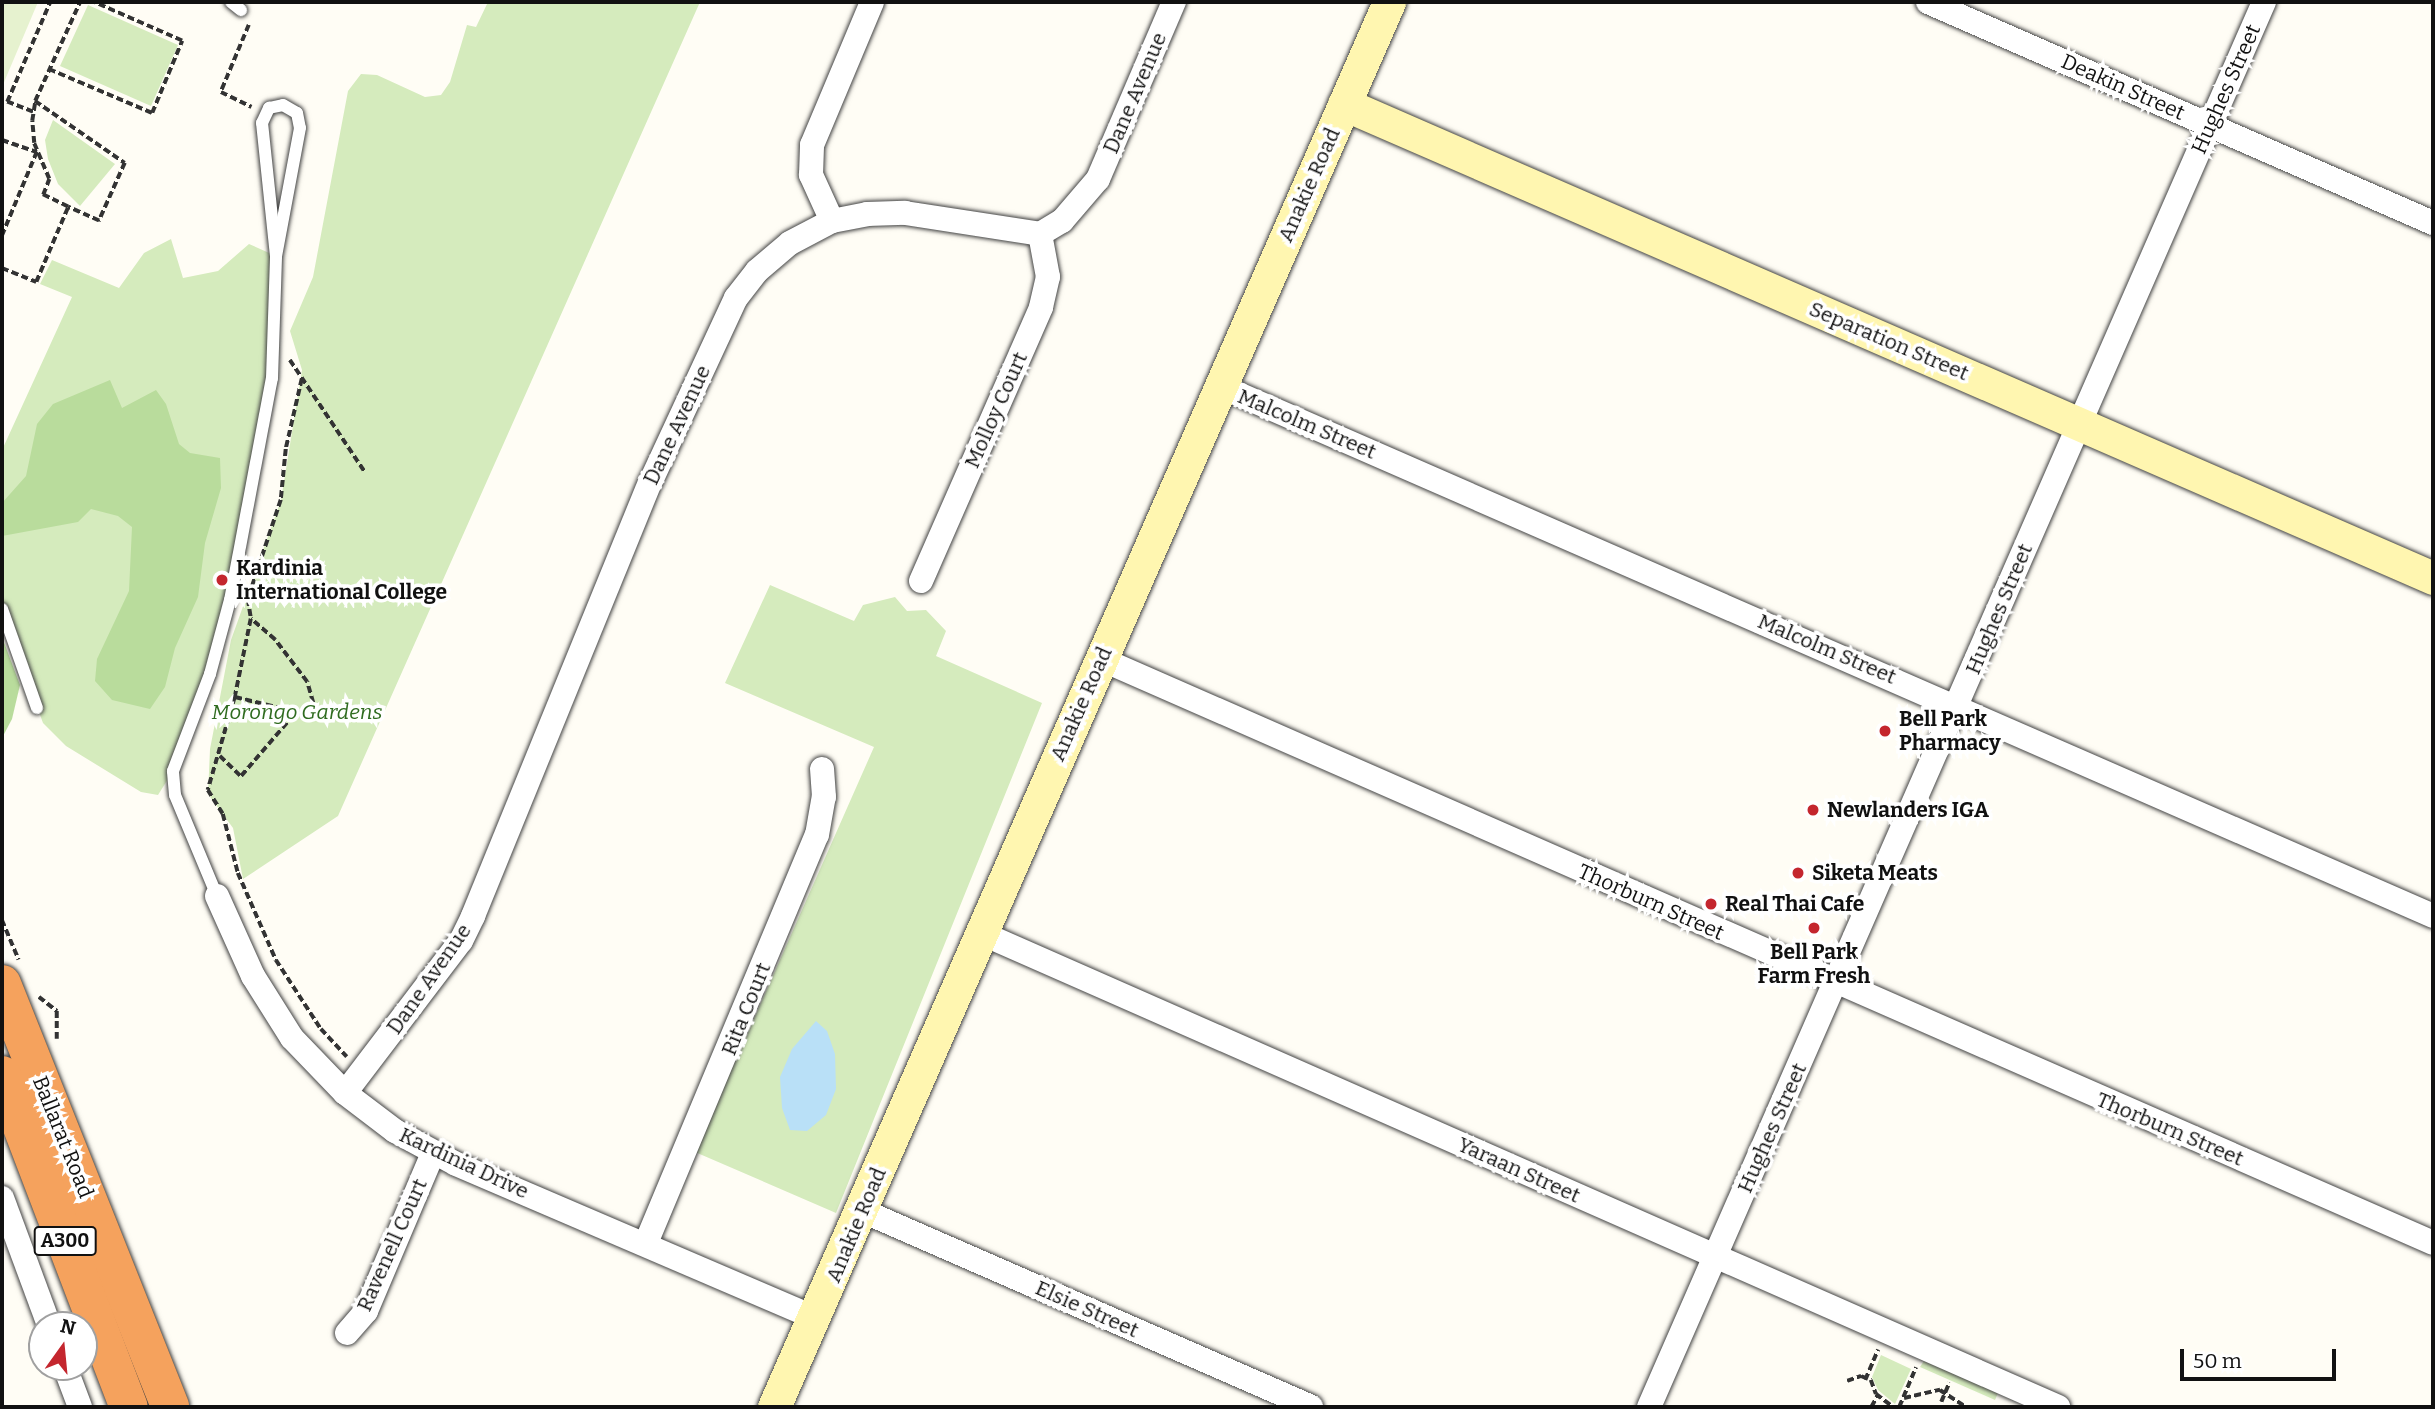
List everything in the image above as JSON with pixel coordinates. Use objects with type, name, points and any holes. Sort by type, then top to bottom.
[{"type":"highway","name":"Ballarat Road","points":[[2,984],[170,1407]]},
{"type":"highway","name":"Ballarat Road","points":[[2,1075],[129,1407]]},
{"type":"main road","name":"Anakie Road","points":[[775,1407],[863,1211],[981,933],[1389,2]]},
{"type":"main road","name":"Separation Street","points":[[1344,104],[2433,578]]},
{"type":"street","points":[[832,221],[811,175],[812,145],[872,2]]},
{"type":"street","name":"Dane Avenue","points":[[345,1093],[461,941],[650,483],[736,298],[757,271],[789,243],[832,221],[867,214],[905,213],[1040,234],[1062,221],[1098,179],[1174,2]]},
{"type":"street","name":"Deakin Street","points":[[1928,2],[2433,223]]},
{"type":"street","name":"Hughes Street","points":[[1649,1407],[2264,2]]},
{"type":"street","name":"Molloy Court","points":[[921,581],[1041,307],[1048,277],[1040,234]]},
{"type":"street","name":"Malcolm Street","points":[[1220,386],[2433,916]]},
{"type":"street","name":"Thorburn Street","points":[[1101,659],[1836,984],[2433,1243]]},
{"type":"street","name":"Rita Court","points":[[646,1243],[817,835],[824,797],[822,769]]},
{"type":"street","name":"Kardinia Drive","points":[[217,896],[246,963],[283,1025],[345,1093],[395,1131],[433,1153],[815,1318]]},
{"type":"street","name":"Yaraan Street","points":[[981,933],[2058,1407]]},
{"type":"street","name":"Ravenell Court","points":[[347,1333],[366,1311],[433,1153]]},
{"type":"street","points":[[2,1198],[44,1311]]},
{"type":"street","name":"Elsie Street","points":[[863,1211],[1311,1407]]},
{"type":"street","points":[[70,1381],[80,1407]]},
{"type":"lane","points":[[283,105],[300,119],[276,256],[262,123],[265,113],[283,105]]},
{"type":"lane","name":"Kardinia Drive","points":[[217,896],[175,795],[173,771],[210,674],[240,556],[272,378],[276,256]]},
{"type":"lane","points":[[2,609],[37,708]]},
{"type":"path","points":[[33,113],[7,102],[50,2]]},
{"type":"path","points":[[34,102],[125,163],[99,221],[43,195],[49,179],[37,152],[33,113],[34,102],[80,2]]},
{"type":"path","points":[[50,69],[152,113],[182,41],[93,2]]},
{"type":"path","points":[[236,6],[250,16],[248,33],[221,92],[265,113]]},
{"type":"path","points":[[2,139],[37,152]]},
{"type":"path","points":[[2,236],[37,152]]},
{"type":"path","points":[[2,268],[36,282],[68,207]]},
{"type":"path","points":[[287,357],[365,471]]},
{"type":"path","points":[[302,379],[286,449],[281,500],[248,599],[251,619],[236,697],[208,790],[223,814],[238,873],[269,946],[302,1002],[348,1058]]},
{"type":"path","points":[[236,697],[308,714],[313,703],[307,682],[275,640],[251,619]]},
{"type":"path","points":[[219,756],[242,776],[296,712]]},
{"type":"path","points":[[1865,1379],[1885,1331]]},
{"type":"path","points":[[1899,1407],[1924,1349]]},
{"type":"path","points":[[1847,1381],[1865,1379]]},
{"type":"path","points":[[1865,1379],[1878,1395],[1893,1407]]},
{"type":"path","points":[[1941,1402],[1949,1383]]},
{"type":"path","points":[[1903,1398],[1928,1390],[1945,1391],[1966,1407]]},
{"type":"path","points":[[1871,1407],[1878,1395]]},
{"type":"green space","points":[[2,2],[38,2],[2,87]]},
{"type":"green space","name":"Morongo Gardens","points":[[488,2],[700,2],[338,816],[243,879],[233,828],[208,794],[210,749],[231,640],[281,500],[302,370],[290,331],[313,277],[348,91],[361,74],[377,75],[425,97],[441,95],[450,82],[467,25],[476,27]]},
{"type":"green space","points":[[88,5],[178,45],[151,106],[60,66]]},
{"type":"green space","points":[[53,120],[115,164],[80,206],[58,184],[48,159],[45,140]]},
{"type":"green space","points":[[171,239],[183,278],[218,271],[249,244],[276,256],[272,378],[230,600],[173,771],[158,795],[141,792],[66,746],[43,723],[2,609],[2,450],[72,297],[40,284],[52,260],[119,288],[144,253]]},
{"type":"green space","points":[[110,380],[122,408],[156,390],[166,404],[179,444],[190,453],[220,458],[221,488],[205,543],[198,597],[175,648],[165,687],[150,709],[112,700],[95,681],[97,659],[129,591],[132,527],[118,516],[91,509],[78,522],[2,536],[2,503],[26,476],[37,424],[53,404]]},
{"type":"green space","points":[[770,585],[854,621],[863,605],[895,597],[907,611],[926,610],[946,631],[936,656],[1042,703],[836,1213],[695,1152],[874,747],[725,683]]},
{"type":"green space","points":[[2,637],[20,685],[12,719],[2,738]]},
{"type":"green space","points":[[1881,1355],[1911,1369],[1895,1404],[1878,1390],[1872,1377]]},
{"type":"green space","points":[[1924,1361],[1998,1393],[1995,1400],[1920,1367]]},
{"type":"water","points":[[816,1021],[827,1031],[835,1054],[836,1089],[826,1115],[807,1131],[790,1130],[782,1108],[780,1077],[792,1049]]},
{"type":"place","name":"Kardinia International College","points":[[222,580]]},
{"type":"place","name":"Bell Park Pharmacy","points":[[1885,731]]},
{"type":"place","name":"Newlanders IGA","points":[[1813,810]]},
{"type":"place","name":"Siketa Meats","points":[[1798,873]]},
{"type":"place","name":"Real Thai Cafe","points":[[1711,904]]},
{"type":"place","name":"Bell Park Farm Fresh","points":[[1814,928]]}]
